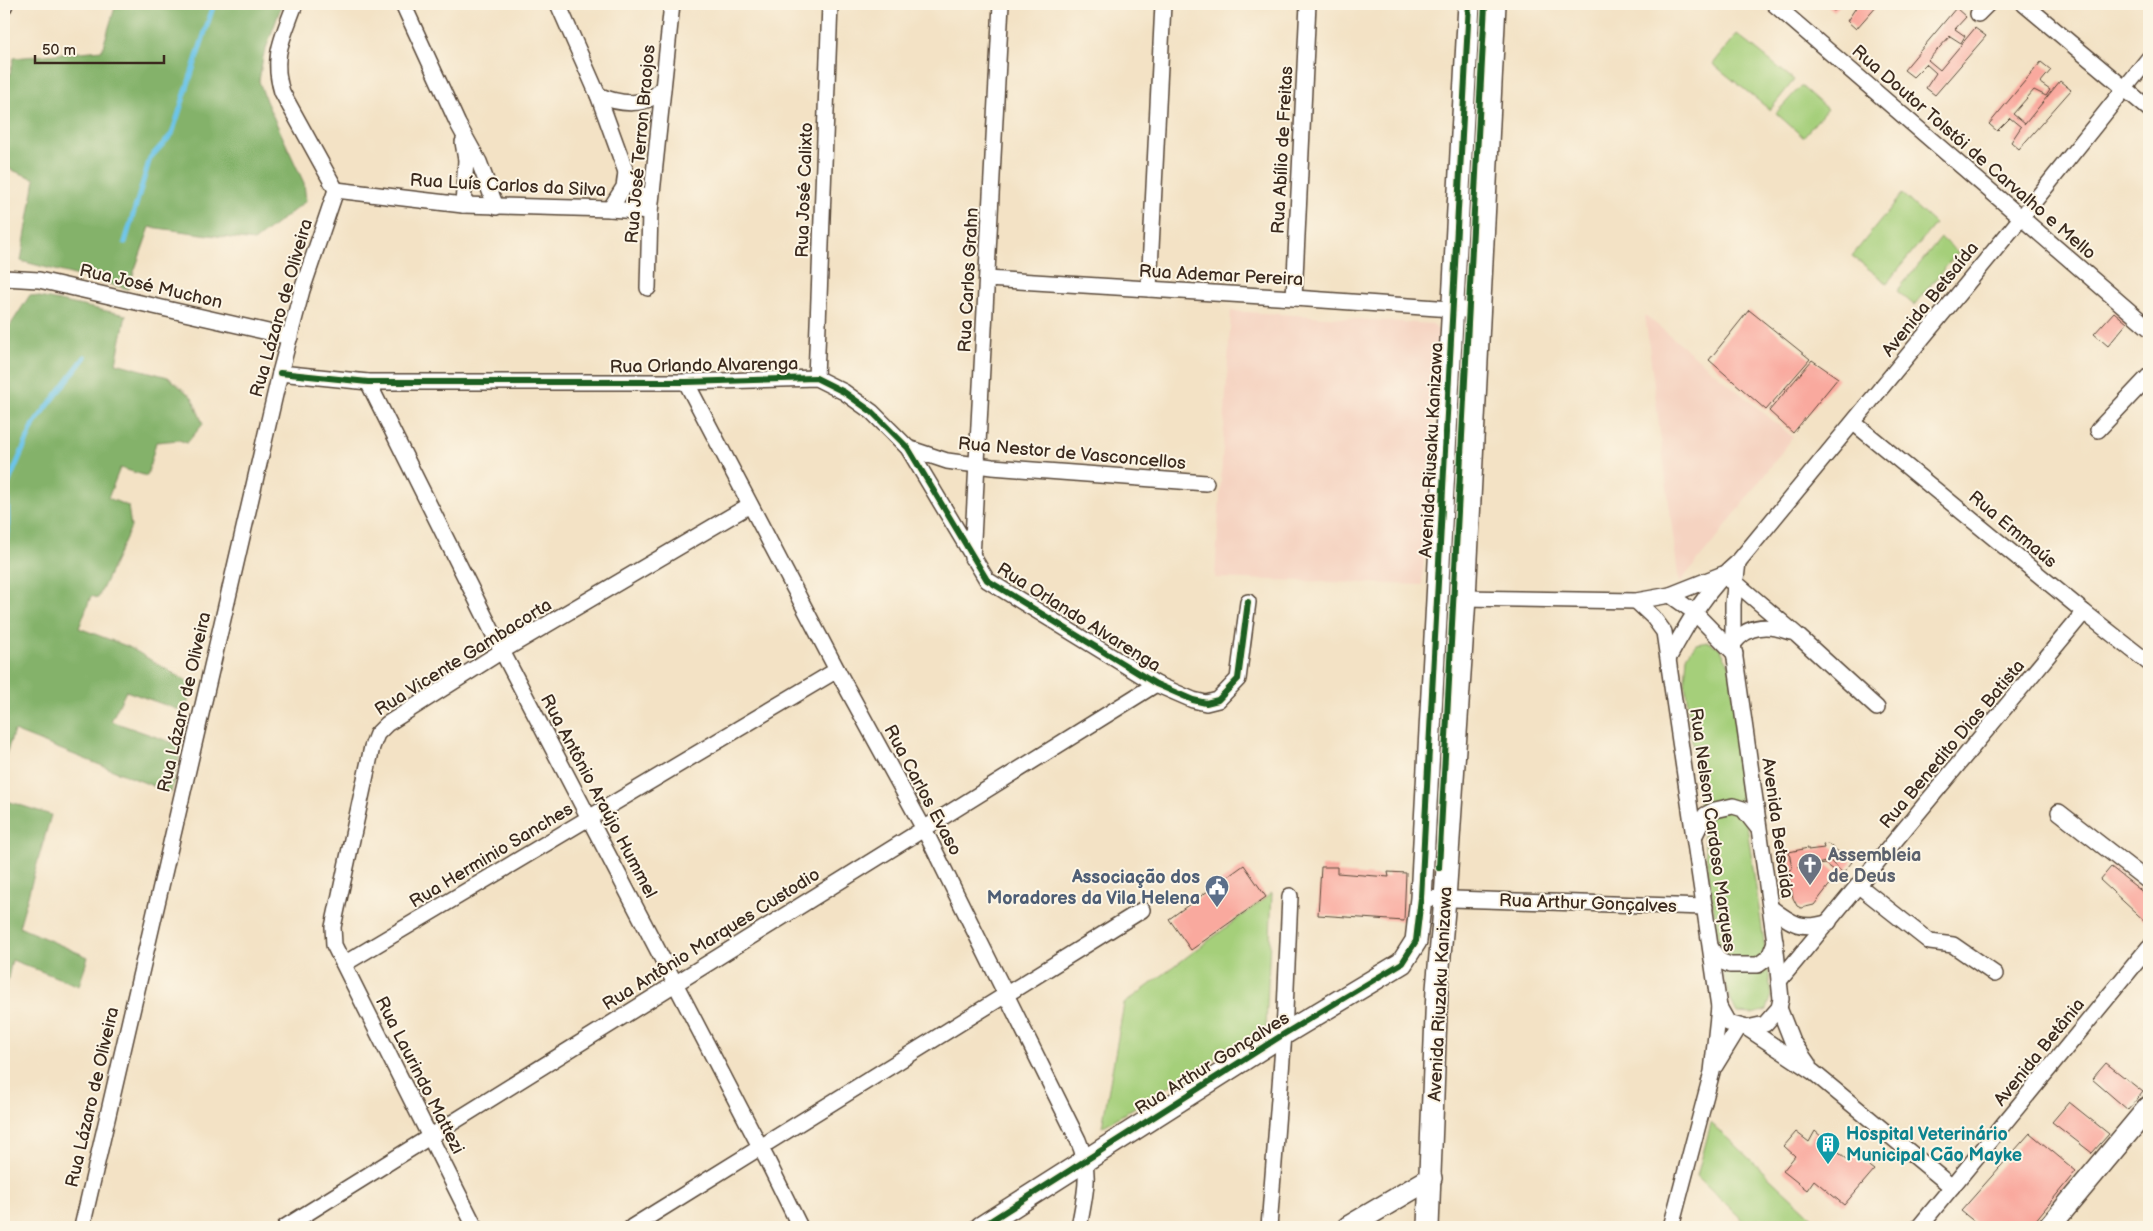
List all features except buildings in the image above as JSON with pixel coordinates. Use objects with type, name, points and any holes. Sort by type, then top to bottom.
[{"type":"street","points":[[295,4],[278,52],[276,74],[282,92],[336,190]]},
{"type":"street","points":[[403,4],[458,124],[479,162],[496,207]]},
{"type":"street","points":[[558,4],[598,95],[626,172],[650,212]]},
{"type":"street","name":"Rua José Terron Braojos","points":[[648,288],[650,212],[672,4]]},
{"type":"street","name":"Rua José Calixto","points":[[816,378],[830,4]]},
{"type":"street","name":"Rua Carlos Grahn","points":[[972,558],[1000,4]]},
{"type":"street","points":[[1149,289],[1163,4]]},
{"type":"street","name":"Rua Abílio de Freitas","points":[[1294,298],[1308,4]]},
{"type":"street","name":"Avenida Riusaku Kanizawa","points":[[1421,898],[1469,4]]},
{"type":"street","name":"Avenida Riuzaku Kanizawa","points":[[1428,1227],[1437,989],[1445,899],[1465,598],[1495,4]]},
{"type":"street","name":"Rua Doutor Tolstói de Carvalho e Mello","points":[[1774,4],[2149,328]]},
{"type":"street","points":[[2024,4],[2149,109]]},
{"type":"street","name":"Avenida Betsaída","points":[[1813,1072],[1792,1041],[1779,1008],[1781,999],[1776,942],[1758,828],[1725,580],[2021,218],[2149,58]]},
{"type":"street","points":[[598,95],[614,101],[641,102],[658,94],[663,87]]},
{"type":"street","points":[[458,124],[466,160],[463,206]]},
{"type":"street","points":[[610,209],[624,187],[626,172]]},
{"type":"street","name":"Rua Luís Carlos da Silva","points":[[336,190],[463,206],[610,209],[650,212]]},
{"type":"street","name":"Rua Lázaro de Oliveira","points":[[82,1227],[280,374],[302,290],[336,190]]},
{"type":"street","name":"Rua José Muchon","points":[[4,278],[39,280],[290,337]]},
{"type":"street","name":"Rua Ademar Pereira","points":[[986,280],[1294,298],[1453,310]]},
{"type":"street","points":[[1453,310],[1480,311]]},
{"type":"street","name":"Rua Orlando Alvarenga","points":[[280,374],[368,382],[686,382],[816,378],[844,392],[872,412],[908,448],[986,580],[1156,684],[1193,700],[1206,703],[1218,700],[1238,679],[1248,602]]},
{"type":"street","points":[[2098,430],[2149,376]]},
{"type":"street","name":"Rua Antônio Araújo Hummel","points":[[368,382],[502,651],[590,817],[800,1227]]},
{"type":"street","name":"Rua Carlos Evaso","points":[[686,382],[837,670],[924,829],[1078,1140],[1086,1160],[1087,1187],[1079,1227]]},
{"type":"street","name":"Rua Emmaús","points":[[1854,423],[2149,664]]},
{"type":"street","name":"Rua Nestor de Vasconcellos","points":[[908,448],[947,461],[977,465],[1206,483]]},
{"type":"street","name":"Rua Vicente Gambacorta","points":[[333,938],[370,756],[377,734],[387,724],[502,651],[750,505]]},
{"type":"street","points":[[1465,598],[1636,601],[1670,595],[1725,580]]},
{"type":"street","points":[[1669,657],[1694,612],[1725,580]]},
{"type":"street","points":[[1725,580],[1797,635],[1877,708]]},
{"type":"street","points":[[1670,595],[1694,612],[1734,649],[1739,636],[1756,627],[1779,628],[1797,635]]},
{"type":"street","name":"Rua Nelson Cardoso Marques","points":[[1636,601],[1653,617],[1664,632],[1719,1008],[1712,1072],[1671,1227]]},
{"type":"street","name":"Rua Benedito Dias Batista","points":[[1780,982],[2084,612]]},
{"type":"street","points":[[1669,657],[1682,640],[1694,633],[1706,631],[1719,637]]},
{"type":"street","name":"Rua Herminio Sanches","points":[[344,964],[837,670]]},
{"type":"street","name":"Rua Antônio Marques Custodio","points":[[285,1227],[675,982],[1156,684]]},
{"type":"street","points":[[1694,837],[1705,815],[1715,810],[1733,806],[1743,809],[1758,828]]},
{"type":"street","points":[[2060,812],[2149,882]]},
{"type":"street","points":[[1859,886],[1930,942],[1953,945],[1994,974]]},
{"type":"street","points":[[1269,1227],[1284,1034],[1290,896]]},
{"type":"street","name":"Rua Arthur Gonçalves","points":[[981,1227],[1284,1034],[1402,963],[1416,941],[1421,898],[1705,907]]},
{"type":"street","points":[[1771,908],[1784,918],[1802,926],[1812,928],[1828,922]]},
{"type":"street","points":[[632,1227],[1142,910]]},
{"type":"street","name":"Rua Laurindo Mattezi","points":[[333,938],[334,945],[475,1227]]},
{"type":"street","points":[[1710,947],[1720,961],[1730,965],[1758,965],[1769,957],[1776,942]]},
{"type":"street","name":"Avenida Betânia","points":[[1919,1227],[2149,947]]},
{"type":"street","points":[[1402,963],[1420,967],[1432,974],[1437,989]]},
{"type":"street","points":[[1719,1008],[1728,1023],[1743,1028],[1765,1024],[1779,1008]]},
{"type":"street","name":"Avenida Betsaída","points":[[1743,1028],[1813,1072],[1952,1187]]},
{"type":"street","name":"Rua Nelson Cardoso Marques","points":[[1712,1072],[1743,1028]]},
{"type":"street","points":[[2049,1227],[2149,1107]]},
{"type":"street","points":[[1348,1227],[1431,1178]]},
{"type":"shaded area","points":[[1231,311],[1433,324],[1439,332],[1422,585],[1215,578]]},
{"type":"shaded area","points":[[1645,315],[1793,437],[1715,540],[1679,583]]},
{"type":"green space","points":[[116,4],[282,4],[263,57],[259,81],[266,101],[304,183],[306,201],[254,241],[150,227],[128,289],[21,261],[35,179],[4,167],[4,97],[14,58],[102,50]]},
{"type":"green space","points":[[1737,34],[1794,80],[1770,110],[1713,64]]},
{"type":"green space","points":[[1801,86],[1827,109],[1803,137],[1776,113]]},
{"type":"green space","points":[[1902,194],[1935,224],[1887,283],[1852,256]]},
{"type":"green space","points":[[1941,238],[1958,252],[1914,305],[1897,291]]},
{"type":"green space","points":[[30,295],[126,315],[116,363],[168,377],[192,397],[203,424],[187,443],[179,440],[156,442],[147,476],[120,468],[108,498],[128,506],[131,527],[98,598],[91,596],[79,628],[129,647],[193,685],[185,712],[126,691],[111,721],[182,746],[171,793],[14,731],[4,760],[4,335]]},
{"type":"green space","points":[[1708,642],[1719,647],[1730,666],[1749,841],[1769,975],[1771,998],[1767,1010],[1753,1014],[1737,1013],[1724,977],[1717,938],[1695,769],[1685,682],[1687,656],[1696,644]]},
{"type":"green space","points":[[4,800],[51,815],[19,927],[88,957],[79,986],[12,960],[4,996]]},
{"type":"green space","points":[[1272,893],[1266,1028],[1102,1127],[1124,1004]]},
{"type":"green space","points":[[1711,1123],[1823,1227],[1750,1227],[1697,1176]]},
{"type":"waterway","points":[[125,242],[150,158],[172,134],[214,4]]},
{"type":"waterway","points":[[4,546],[8,532],[7,486],[34,424],[85,357]]},
{"type":"cycle path","points":[[981,1227],[1284,1034],[1402,963],[1416,941],[1421,898],[1469,4]]},
{"type":"cycle path","points":[[1439,868],[1485,4]]},
{"type":"cycle path","points":[[280,373],[368,382],[686,382],[816,378],[844,392],[872,412],[908,448],[987,580],[1156,684],[1193,700],[1206,703],[1218,700],[1238,679],[1248,602]]},
{"type":"place","name":"Assembleia de Deus","points":[[1810,886]]},
{"type":"place","name":"Associação dos Moradores da Vila Helena","points":[[1217,908]]},
{"type":"place","name":"Hospital Veterinário Municipal Cão Mayke","points":[[1828,1165]]}]
